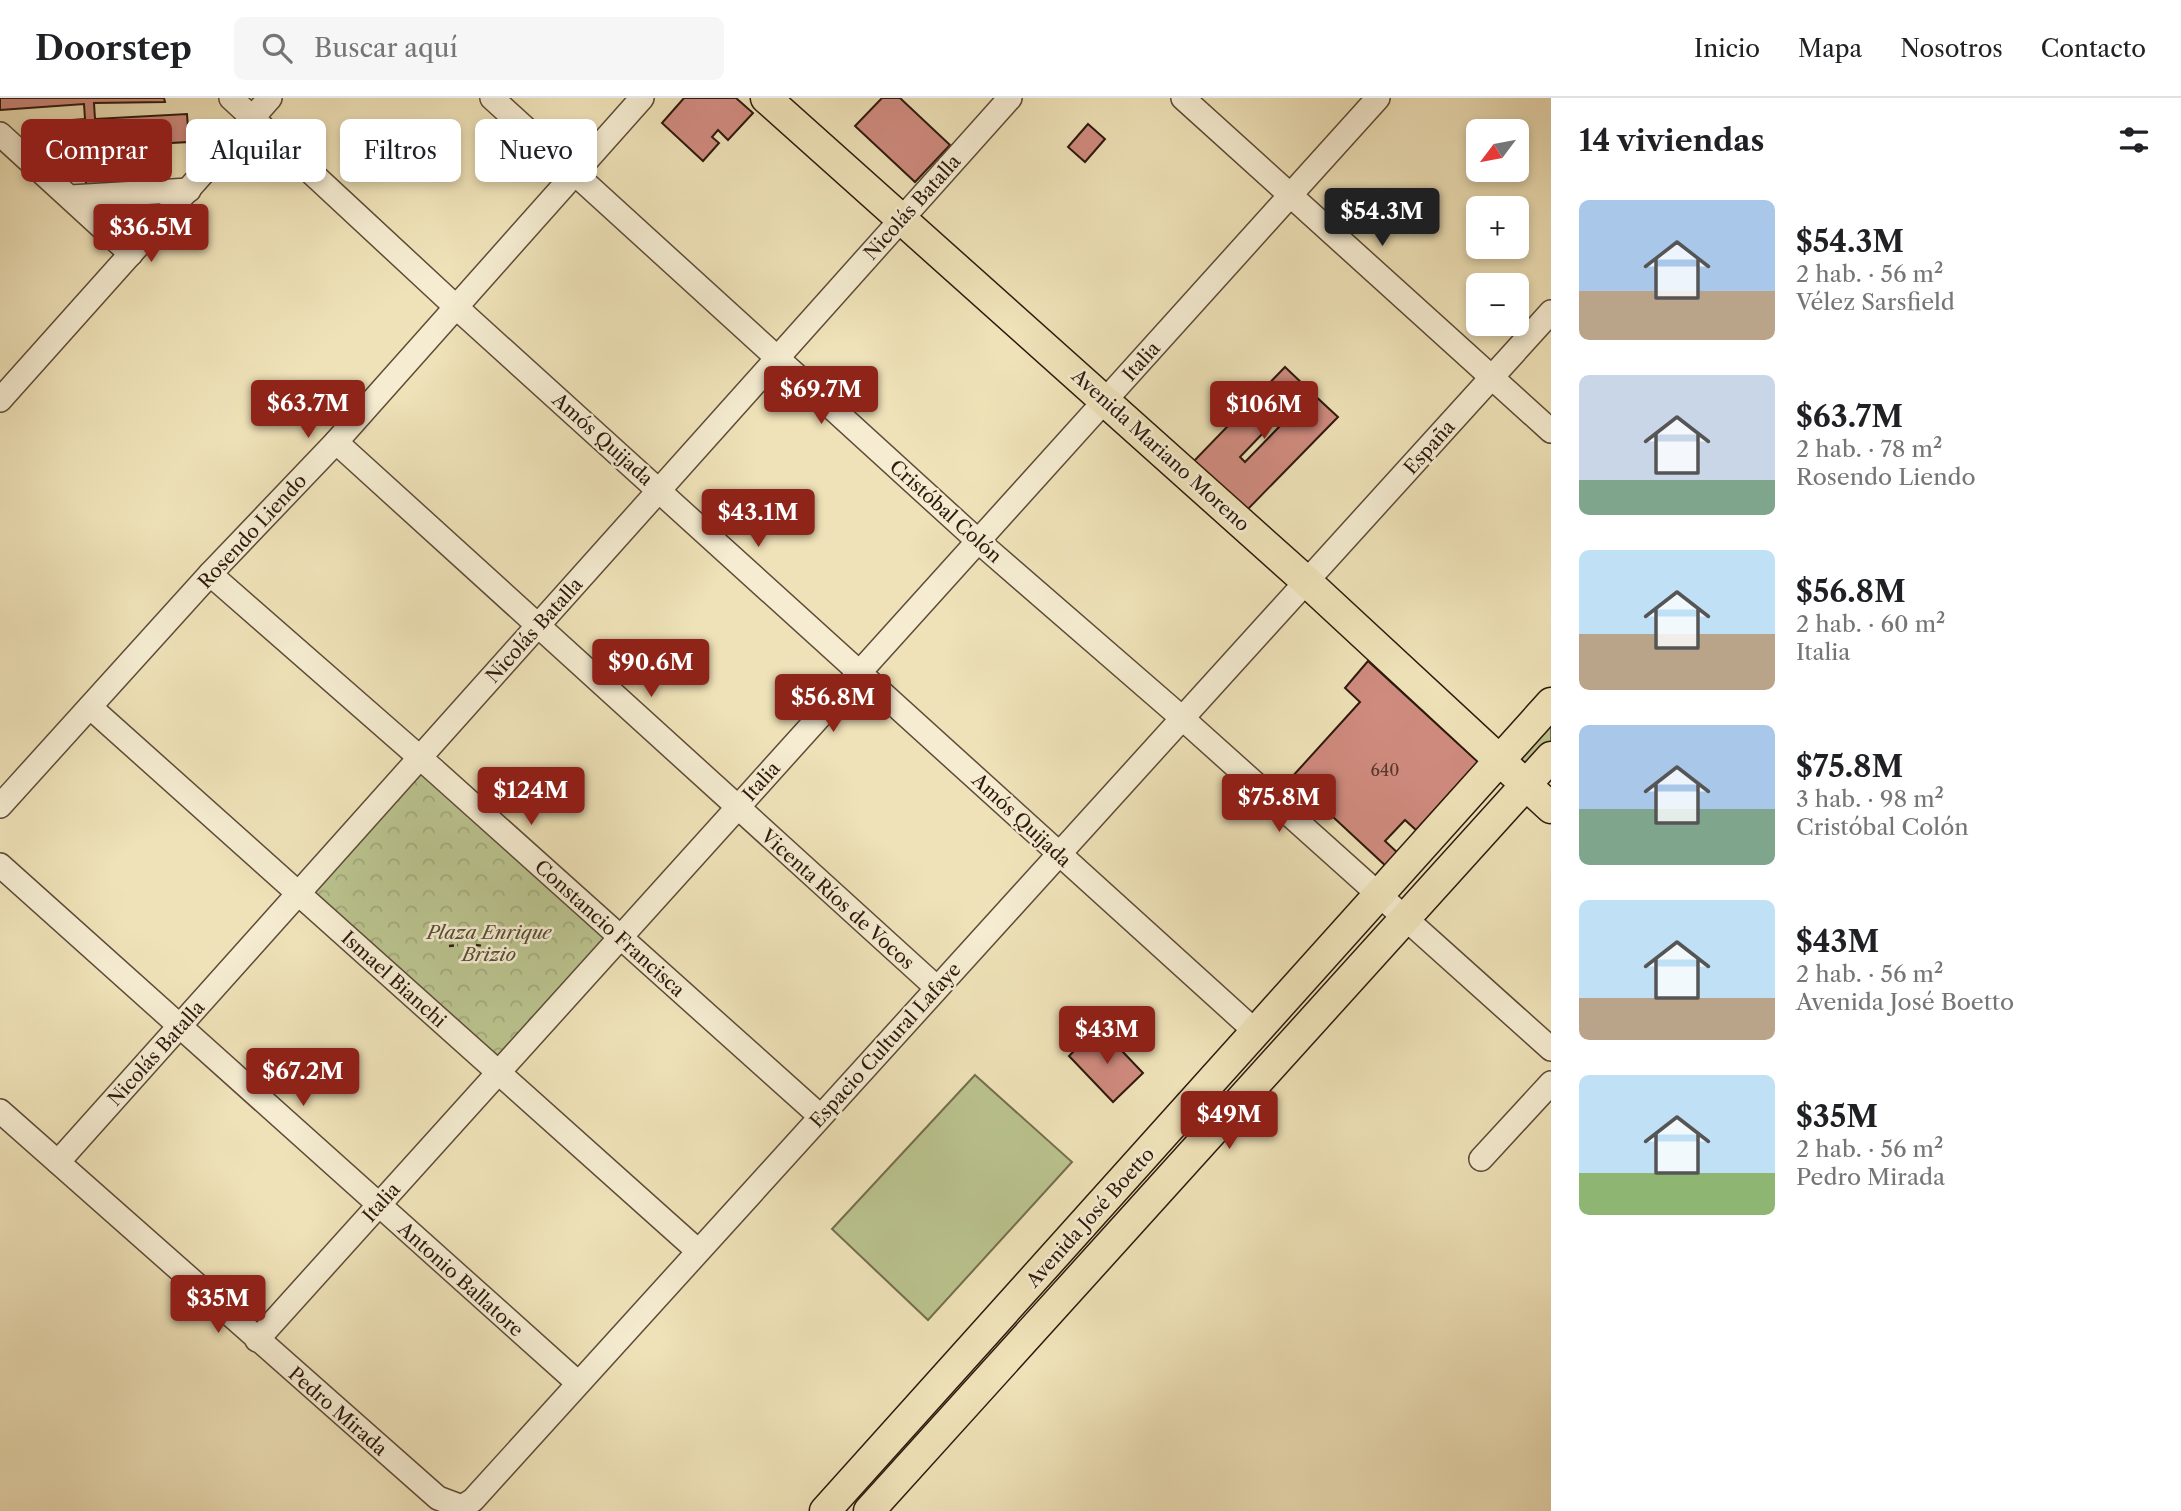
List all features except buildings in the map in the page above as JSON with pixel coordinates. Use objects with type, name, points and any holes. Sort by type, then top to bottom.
[{"type":"main road","name":"Avenida Mariano Moreno","points":[[766,98],[900,220],[1106,400],[1551,808]]},
{"type":"main road","name":"Avenida José Boetto","points":[[825,1511],[1551,703]]},
{"type":"main road","name":"Avenida José Boetto","points":[[869,1511],[1551,757]]},
{"type":"street","name":"Amós Quijada","points":[[231,98],[456,307],[861,671],[1058,854],[1256,1032]]},
{"type":"street","points":[[0,400],[270,98]]},
{"type":"street","name":"Cristóbal Colón","points":[[492,98],[515,119]]},
{"type":"street","name":"Rosendo Liendo","points":[[597,148],[642,98]]},
{"type":"street","name":"Nicolás Batalla","points":[[58,1162],[1010,98]]},
{"type":"street","points":[[1183,98],[1551,431]]},
{"type":"street","name":"Italia","points":[[257,1340],[1378,98]]},
{"type":"street","points":[[0,135],[131,254]]},
{"type":"street","name":"Rosendo Liendo","points":[[0,806],[210,574],[335,442],[567,182]]},
{"type":"street","name":"Cristóbal Colón","points":[[585,182],[978,541],[1182,718],[1551,1049]]},
{"type":"street","points":[[70,197],[189,190]]},
{"type":"street","name":"España","points":[[1306,581],[1551,312]]},
{"type":"street","name":"Vicenta Ríos de Vocos","points":[[335,442],[937,988]]},
{"type":"street","name":"Constancio Francisca","points":[[210,574],[820,1116]]},
{"type":"street","name":"Espacio Cultural Lafaye","points":[[462,1507],[473,1500],[1306,581]]},
{"type":"street","name":"Ismael Bianchi","points":[[90,707],[698,1251]]},
{"type":"street","name":"Antonio Ballatore","points":[[0,866],[578,1383]]},
{"type":"street","points":[[1482,1159],[1551,1083]]},
{"type":"street","name":"Pedro Mirada","points":[[0,1111],[438,1498],[462,1507]]},
{"type":"path","points":[[449,946],[458,945]]},
{"type":"path","points":[[476,945],[484,946]]},
{"type":"green space","points":[[1551,709],[1551,752],[1527,778],[1505,760]]},
{"type":"green space","name":"Plaza Enrique Brizio","points":[[420,763],[614,936],[496,1067],[305,894]]},
{"type":"green space","points":[[975,1075],[1072,1162],[928,1320],[832,1229]]}]
